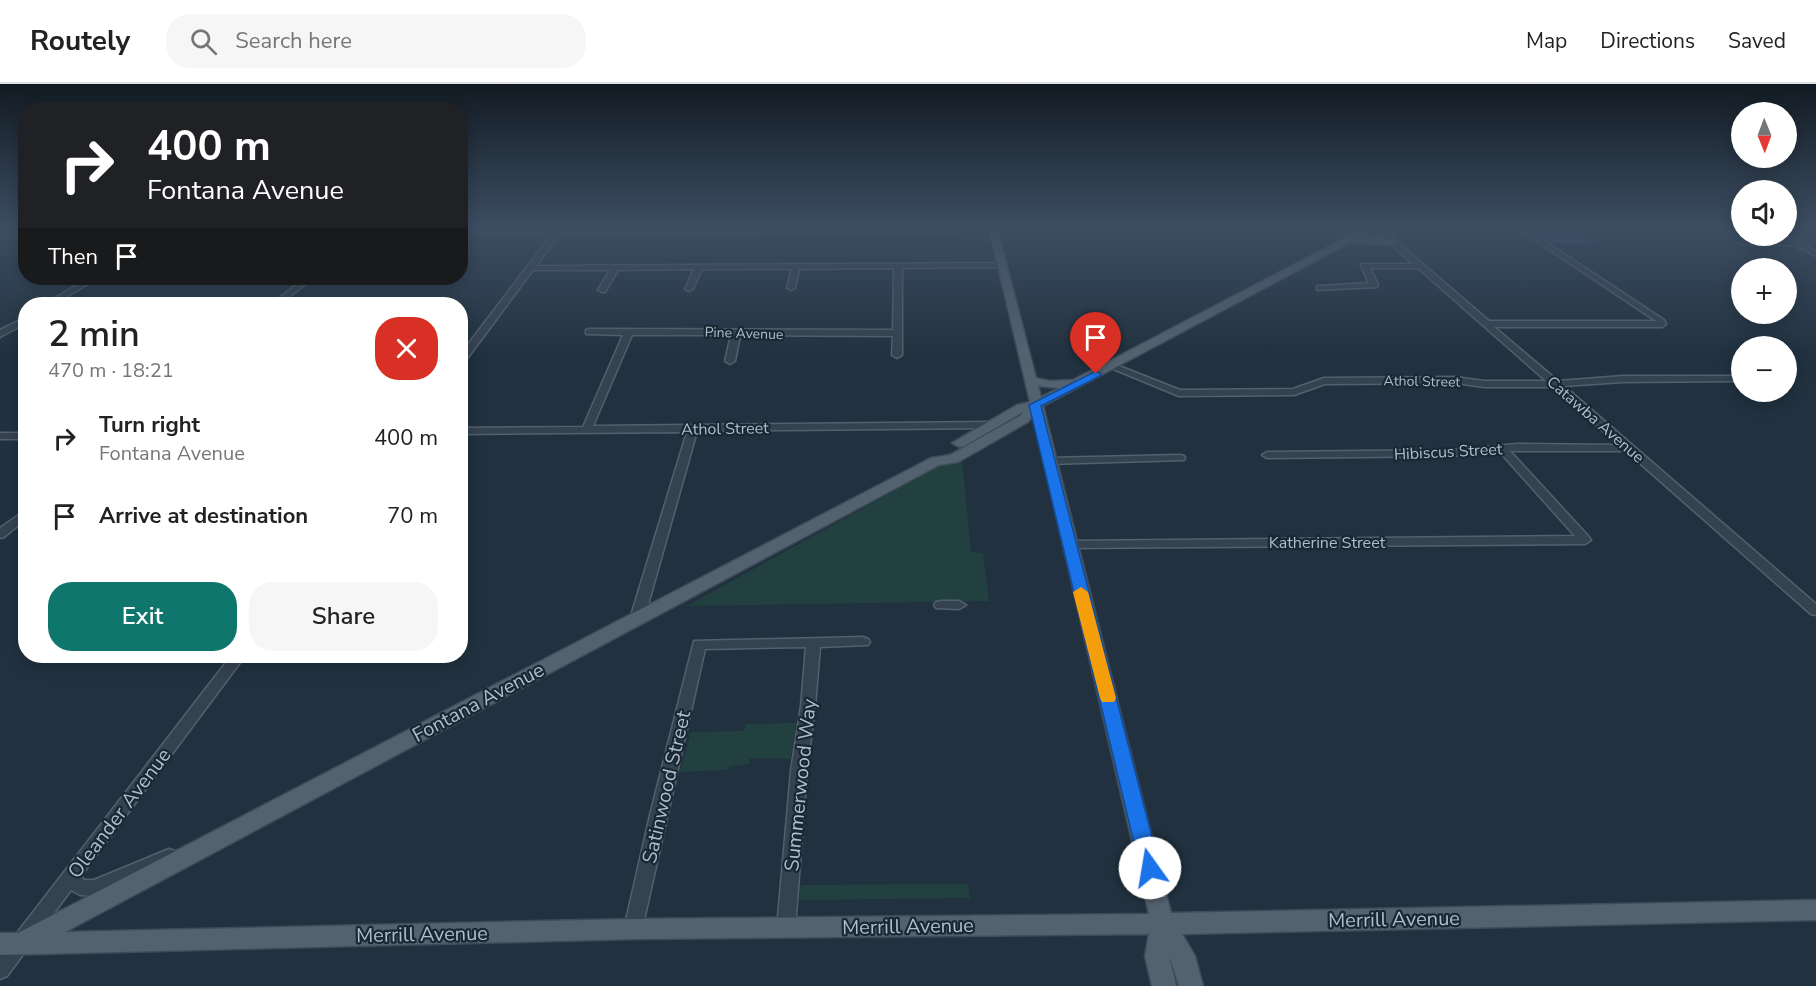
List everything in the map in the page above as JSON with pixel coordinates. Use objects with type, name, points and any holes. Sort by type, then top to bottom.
[{"type":"main road","points":[[1003,270],[1041,433],[1132,789],[1162,924],[1183,956],[1191,986]]},
{"type":"main road","name":"Fontana Avenue","points":[[936,461],[942,453],[1021,408],[1035,405],[1292,270]]},
{"type":"main road","points":[[1029,380],[1050,385],[1079,382]]},
{"type":"main road","name":"Fontana Avenue","points":[[10,944],[194,852],[936,461],[953,459],[1024,419],[1035,405]]},
{"type":"main road","points":[[1004,430],[1020,429],[1041,433]]},
{"type":"main road","name":"Merrill Avenue","points":[[10,944],[633,930],[1162,924],[1816,910]]},
{"type":"main road","points":[[1162,924],[1157,956],[1164,986]]},
{"type":"street","points":[[468,351],[529,270]]},
{"type":"street","points":[[602,290],[614,270]]},
{"type":"street","points":[[689,290],[698,270]]},
{"type":"street","points":[[791,288],[795,270]]},
{"type":"street","points":[[897,354],[898,270]]},
{"type":"street","points":[[1320,288],[1374,285],[1367,270]]},
{"type":"street","name":"Catawba Avenue","points":[[1425,270],[1816,611]]},
{"type":"street","points":[[1487,324],[1662,324],[1660,320],[1584,270]]},
{"type":"street","points":[[61,297],[82,285]]},
{"type":"street","points":[[285,297],[300,285]]},
{"type":"street","points":[[0,334],[18,324]]},
{"type":"street","name":"Pine Avenue","points":[[590,332],[898,333]]},
{"type":"street","points":[[587,429],[629,332]]},
{"type":"street","points":[[730,362],[736,334]]},
{"type":"street","name":"Athol Street","points":[[1111,366],[1179,393],[1294,392],[1324,381],[1455,380],[1484,384],[1556,384],[1623,379],[1731,378]]},
{"type":"street","name":"Athol Street","points":[[468,431],[990,425]]},
{"type":"street","points":[[637,619],[693,428]]},
{"type":"street","points":[[0,436],[18,436]]},
{"type":"street","name":"Hibiscus Street","points":[[1267,455],[1451,453],[1502,448],[1629,448]]},
{"type":"street","name":"Katherine Street","points":[[1069,545],[1585,540],[1502,448]]},
{"type":"street","points":[[1048,461],[1180,458]]},
{"type":"street","points":[[0,534],[18,519]]},
{"type":"street","points":[[941,605],[959,604]]},
{"type":"street","points":[[813,643],[863,642]]},
{"type":"street","name":"Satinwood Street","points":[[633,930],[699,644],[813,643]]},
{"type":"street","name":"Summerwood Way","points":[[786,928],[799,771],[808,706],[813,643]]},
{"type":"street","name":"Oleander Avenue","points":[[0,970],[10,944],[70,877],[233,663]]},
{"type":"street","points":[[70,877],[80,887],[95,888],[169,856],[194,852]]},
{"type":"green space","points":[[962,459],[971,552],[983,553],[989,601],[687,606],[948,461]]},
{"type":"green space","points":[[796,723],[791,759],[750,758],[749,764],[729,766],[728,770],[680,772],[691,732],[744,731],[746,724]]},
{"type":"green space","points":[[968,884],[970,898],[799,900],[801,885]]},
{"type":"slow traffic","points":[[1081,592],[1108,698]]},
{"type":"route","points":[[1096,374],[1035,405],[1150,868]]}]
